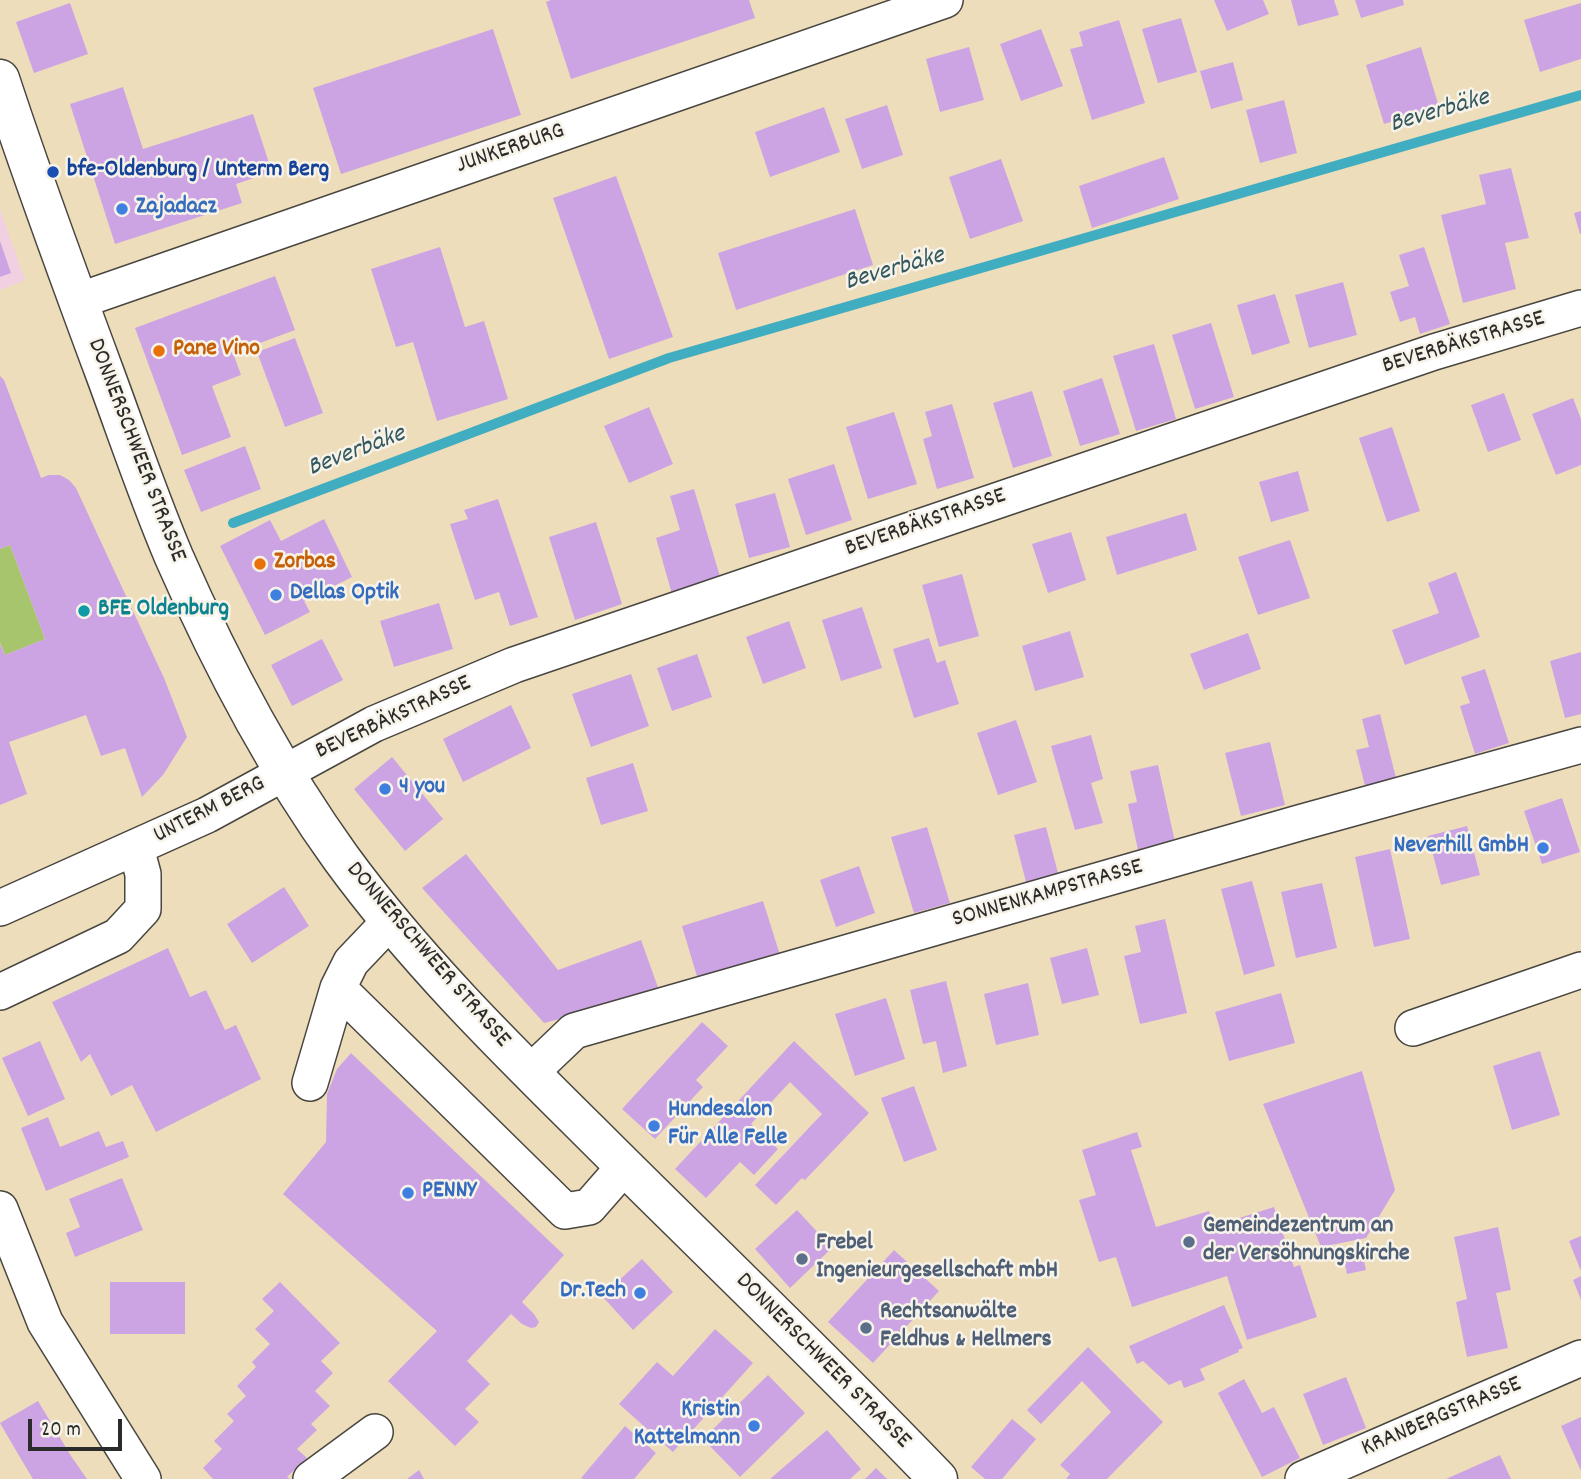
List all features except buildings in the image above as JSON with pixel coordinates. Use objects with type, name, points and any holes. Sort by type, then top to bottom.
[{"type":"main road","name":"DONNERSCHWEER STRASSE","points":[[0,79],[78,301],[174,557],[230,674],[284,772],[341,857],[390,921],[456,996],[938,1479]]},
{"type":"street","name":"JUNKERBURG","points":[[78,301],[945,0]]},
{"type":"street","name":"BEVERBÄKSTRASSE","points":[[284,772],[374,724],[514,665],[1434,352],[1581,308]]},
{"type":"street","name":"SONNENKAMPSTRASSE","points":[[530,1073],[574,1031],[1581,745]]},
{"type":"street","name":"UNTERM BERG","points":[[0,908],[207,815],[284,772]]},
{"type":"street","name":"UNTERM BERG","points":[[0,992],[118,936],[143,909],[143,874],[136,848]]},
{"type":"street","points":[[310,1083],[338,988],[351,962],[390,921]]},
{"type":"street","points":[[1413,1028],[1581,970]]},
{"type":"street","points":[[338,988],[565,1211],[589,1207],[624,1167]]},
{"type":"street","points":[[0,1209],[44,1322],[143,1479]]},
{"type":"street","name":"KRANBERGSTRASSE","points":[[1303,1479],[1581,1358]]},
{"type":"street","points":[[311,1479],[374,1432]]},
{"type":"shaded area","points":[[0,209],[25,280],[0,290]]},
{"type":"green space","points":[[10,545],[45,639],[5,655],[0,643],[0,549]]},
{"type":"waterway","name":"Beverbäke","points":[[233,523],[669,358],[1581,95]]},
{"type":"place","name":"bfe-Oldenburg / Unterm Berg","points":[[53,172]]},
{"type":"place","name":"Zajadacz","points":[[122,209]]},
{"type":"place","name":"Pane Vino","points":[[159,351]]},
{"type":"place","name":"Zorbas","points":[[260,564]]},
{"type":"place","name":"Dellas Optik","points":[[276,595]]},
{"type":"place","name":"BFE Oldenburg","points":[[84,611]]},
{"type":"place","name":"4 you","points":[[385,789]]},
{"type":"place","name":"Neverhill GmbH","points":[[1543,848]]},
{"type":"place","name":"Hundesalon Für Alle Felle","points":[[654,1126]]},
{"type":"place","name":"PENNY","points":[[408,1193]]},
{"type":"place","name":"Gemeindezentrum an der Versöhnungskirche","points":[[1189,1242]]},
{"type":"place","name":"Frebel Ingenieurgesellschaft mbH","points":[[802,1259]]},
{"type":"place","name":"Dr.Tech","points":[[640,1293]]},
{"type":"place","name":"Rechtsanwälte Feldhus & Hellmers","points":[[866,1328]]},
{"type":"place","name":"Kristin Kattelmann","points":[[754,1426]]}]
